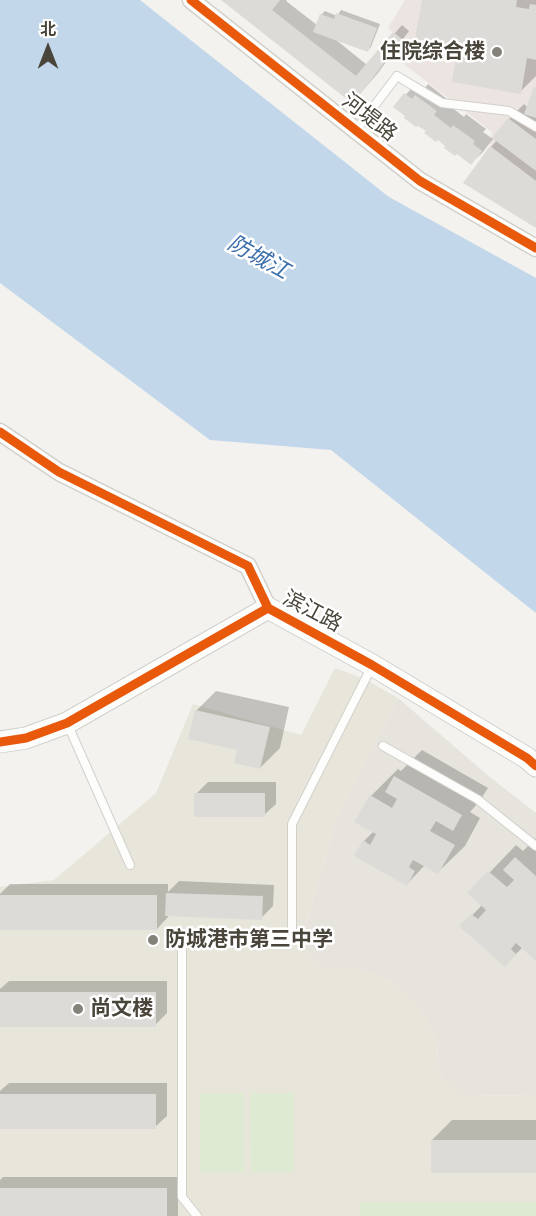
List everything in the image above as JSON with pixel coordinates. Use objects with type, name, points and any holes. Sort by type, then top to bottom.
[{"type":"street","name":"河堤路","points":[[191,0],[420,181],[536,248]]},
{"type":"street","points":[[0,432],[59,472],[248,566],[268,608]]},
{"type":"street","name":"滨江路","points":[[0,742],[26,738],[67,723],[268,608],[372,665],[527,758],[536,766]]},
{"type":"lane","points":[[356,130],[397,76],[442,103],[509,111],[536,127]]},
{"type":"lane","points":[[197,1216],[182,1197],[182,938],[292,938],[292,824],[372,665]]},
{"type":"lane","points":[[67,723],[130,865]]},
{"type":"lane","points":[[383,746],[477,799],[536,846]]},
{"type":"shaded area","points":[[405,0],[536,0],[536,181],[490,146],[492,132],[391,54],[402,39],[388,28]]},
{"type":"shaded area","name":"防城港市第三中学","points":[[335,668],[365,679],[398,698],[337,817],[305,928],[305,952],[322,968],[357,968],[378,975],[397,986],[414,1002],[427,1020],[437,1043],[439,1074],[463,1096],[536,1095],[536,1216],[0,1216],[0,887],[54,880],[156,793],[193,704],[301,735]]},
{"type":"shaded area","points":[[398,698],[491,778],[536,813],[536,1095],[463,1096],[439,1074],[437,1043],[427,1020],[414,1002],[397,986],[378,975],[357,968],[322,968],[305,952],[305,928],[337,817]]},
{"type":"green space","points":[[200,1093],[244,1093],[244,1172],[200,1172]]},
{"type":"green space","points":[[250,1093],[294,1093],[294,1172],[251,1172]]},
{"type":"green space","points":[[360,1202],[536,1202],[536,1216],[360,1216]]},
{"type":"water","name":"防城江","points":[[0,0],[140,0],[389,197],[536,278],[536,613],[331,450],[210,440],[0,283]]},
{"type":"building","points":[[221,0],[280,0],[272,10],[356,76],[393,32],[402,39],[353,104]]},
{"type":"building","name":"住院综合楼","points":[[422,0],[517,0],[516,7],[529,9],[530,4],[536,5],[536,60],[527,58],[521,94],[452,82],[458,46],[415,39]]},
{"type":"building","points":[[336,13],[377,28],[368,52],[313,32],[320,14],[334,19]]},
{"type":"building","points":[[534,87],[536,88],[536,118],[524,114]]},
{"type":"building","points":[[404,93],[412,99],[415,95],[437,111],[434,115],[451,128],[453,125],[475,141],[473,144],[482,151],[471,165],[457,154],[455,156],[444,148],[445,146],[438,140],[436,142],[424,133],[426,131],[416,127],[393,107]]},
{"type":"building","points":[[508,118],[536,139],[536,171],[492,138]]},
{"type":"building","points":[[490,146],[536,181],[536,228],[463,183]]},
{"type":"building","points":[[195,710],[270,727],[260,769],[234,763],[237,750],[188,739]]},
{"type":"building","points":[[394,776],[462,815],[453,831],[436,821],[430,831],[455,845],[438,874],[413,860],[409,867],[415,871],[407,886],[354,856],[363,840],[370,845],[376,834],[354,822],[370,795],[392,808],[397,799],[385,792]]},
{"type":"building","points":[[194,793],[265,793],[265,817],[194,817]]},
{"type":"building","points":[[515,857],[536,876],[536,961],[516,943],[511,949],[516,954],[505,967],[459,926],[471,914],[478,919],[486,910],[467,893],[488,871],[507,887],[514,880],[503,870]]},
{"type":"building","points":[[166,893],[263,896],[262,920],[165,916]]},
{"type":"building","points":[[0,895],[157,895],[157,930],[0,930]]},
{"type":"building","name":"尚文楼","points":[[0,992],[156,992],[156,1027],[0,1027]]},
{"type":"building","points":[[0,1094],[156,1094],[156,1129],[0,1129]]},
{"type":"building","points":[[431,1140],[536,1140],[536,1173],[431,1173]]},
{"type":"building","points":[[0,1188],[167,1188],[167,1216],[0,1216]]},
{"type":"cycle path","points":[[191,0],[420,181],[536,248]]},
{"type":"cycle path","points":[[0,432],[59,472],[248,566],[268,608]]},
{"type":"cycle path","points":[[268,608],[372,665],[527,758],[536,766]]},
{"type":"cycle path","points":[[0,742],[26,738],[67,723],[268,608]]},
{"type":"place","name":"住院综合楼","points":[[497,52]]},
{"type":"place","name":"防城港市第三中学","points":[[153,940]]},
{"type":"place","name":"尚文楼","points":[[78,1009]]}]
